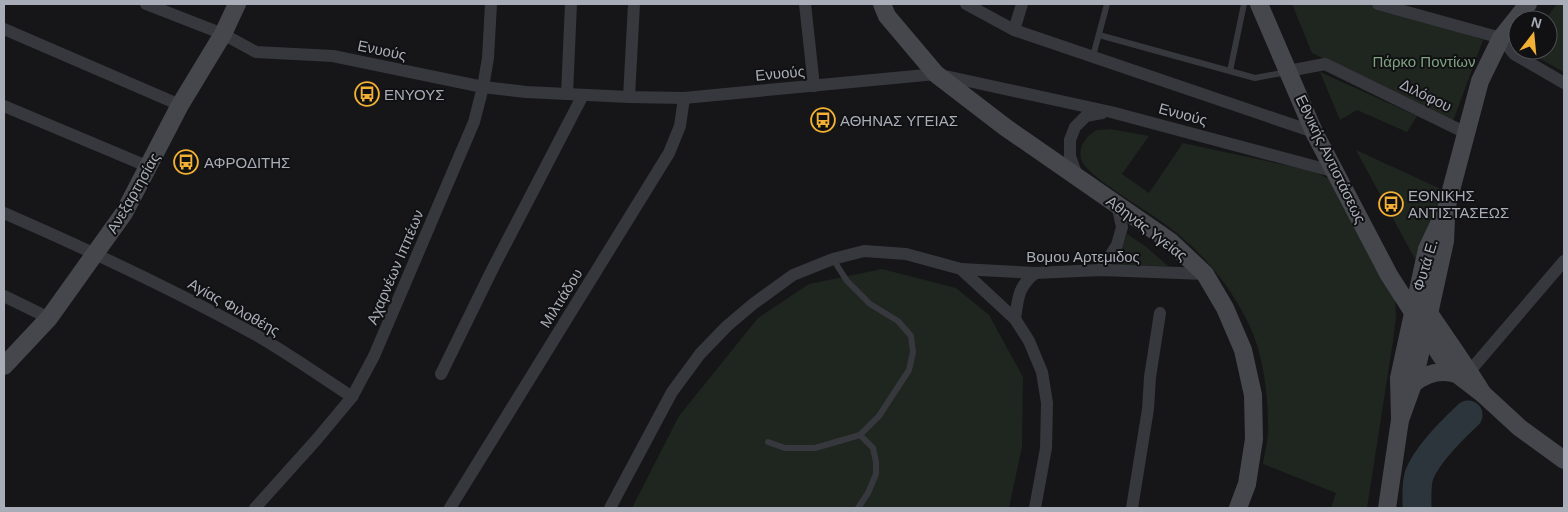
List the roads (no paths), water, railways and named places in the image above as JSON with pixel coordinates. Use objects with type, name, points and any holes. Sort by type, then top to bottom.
[{"type":"street","name":"Ενυούς","points":[[146,4],[223,34],[256,52],[333,56],[483,87],[583,95],[684,98],[936,74],[1111,112],[1336,172]]},
{"type":"street","name":"Ανεξαρτησίας","points":[[4,366],[49,318],[124,213],[180,105],[223,34],[237,4]]},
{"type":"street","name":"Αχαρνέων Ιππέων","points":[[255,508],[311,446],[352,396],[374,356],[474,122],[488,58],[491,4]]},
{"type":"street","points":[[567,94],[572,4]]},
{"type":"street","points":[[629,97],[634,4]]},
{"type":"street","points":[[805,4],[814,86]]},
{"type":"street","name":"Αθηνάς Υγείας","points":[[882,4],[887,16],[936,74],[1005,127],[1171,242],[1205,274],[1225,308],[1243,350],[1253,395],[1254,439],[1247,484],[1238,508]]},
{"type":"street","points":[[966,4],[1014,30],[1314,132]]},
{"type":"street","points":[[1014,30],[1022,4]]},
{"type":"street","name":"Εθνικής Αντιστάσεως","points":[[1259,4],[1314,132],[1390,275],[1420,312],[1463,373]]},
{"type":"street","points":[[1378,4],[1501,38],[1514,54],[1564,83]]},
{"type":"street","name":"Φυτά Ε.","points":[[1387,508],[1400,420],[1399,378],[1445,241],[1446,209],[1480,82],[1501,38],[1528,4]]},
{"type":"street","points":[[4,29],[180,105]]},
{"type":"street","name":"Διλόφου","points":[[1288,71],[1325,64],[1466,133]]},
{"type":"street","points":[[441,374],[493,268],[583,95]]},
{"type":"street","name":"Μιλτιάδου","points":[[450,508],[669,153],[680,126],[684,98]]},
{"type":"street","points":[[4,106],[149,167]]},
{"type":"street","points":[[1077,176],[1070,156],[1070,140],[1075,127],[1086,116],[1111,112]]},
{"type":"street","points":[[1101,270],[1117,245],[1122,228],[1117,204]]},
{"type":"street","name":"Αγίας Φιλοθέης","points":[[4,213],[96,254],[258,336],[352,396]]},
{"type":"street","name":"Βομου Αρτεμιδος","points":[[610,508],[672,392],[700,354],[727,326],[753,304],[793,275],[833,259],[864,251],[906,254],[961,269],[1036,273],[1101,270],[1205,274]]},
{"type":"street","points":[[1413,384],[1427,374],[1442,372],[1463,373],[1564,261]]},
{"type":"street","points":[[961,269],[1015,319],[1029,341],[1042,372],[1047,403],[1046,448],[1035,508]]},
{"type":"street","points":[[1015,319],[1018,298],[1024,282],[1036,273]]},
{"type":"street","points":[[4,296],[49,318]]},
{"type":"street","name":"Εθνικής Αντιστάσεως","points":[[1420,312],[1425,332],[1441,356],[1463,373],[1532,437],[1564,460]]},
{"type":"street","points":[[1132,508],[1148,409],[1150,377],[1160,313]]},
{"type":"street","name":"Φυτά Ε.","points":[[1400,420],[1413,384],[1425,332]]},
{"type":"lane","points":[[1094,56],[1107,4]]},
{"type":"lane","points":[[1230,71],[1244,4]]},
{"type":"lane","points":[[1099,35],[1254,78],[1288,71]]},
{"type":"lane","points":[[768,442],[785,448],[815,448],[860,435],[879,416],[909,370],[913,352],[910,336],[898,321],[870,304],[848,281],[833,259]]},
{"type":"lane","points":[[858,508],[868,493],[876,474],[873,448],[860,435]]},
{"type":"waterway","points":[[1417,508],[1417,490],[1420,473],[1441,442],[1468,415]]},
{"type":"place","name":"ΕΝΥΟΥΣ","points":[[367,94]]},
{"type":"place","name":"ΑΘΗΝΑΣ ΥΓΕΙΑΣ","points":[[823,120]]},
{"type":"place","name":"ΑΦΡΟΔΙΤΗΣ","points":[[186,162]]},
{"type":"place","name":"ΕΘΝΙΚΗΣ ΑΝΤΙΣΤΑΣΕΩΣ","points":[[1391,204]]},
{"type":"park label","name":"Πάρκο Ποντίων","points":[[1424,61]]}]
